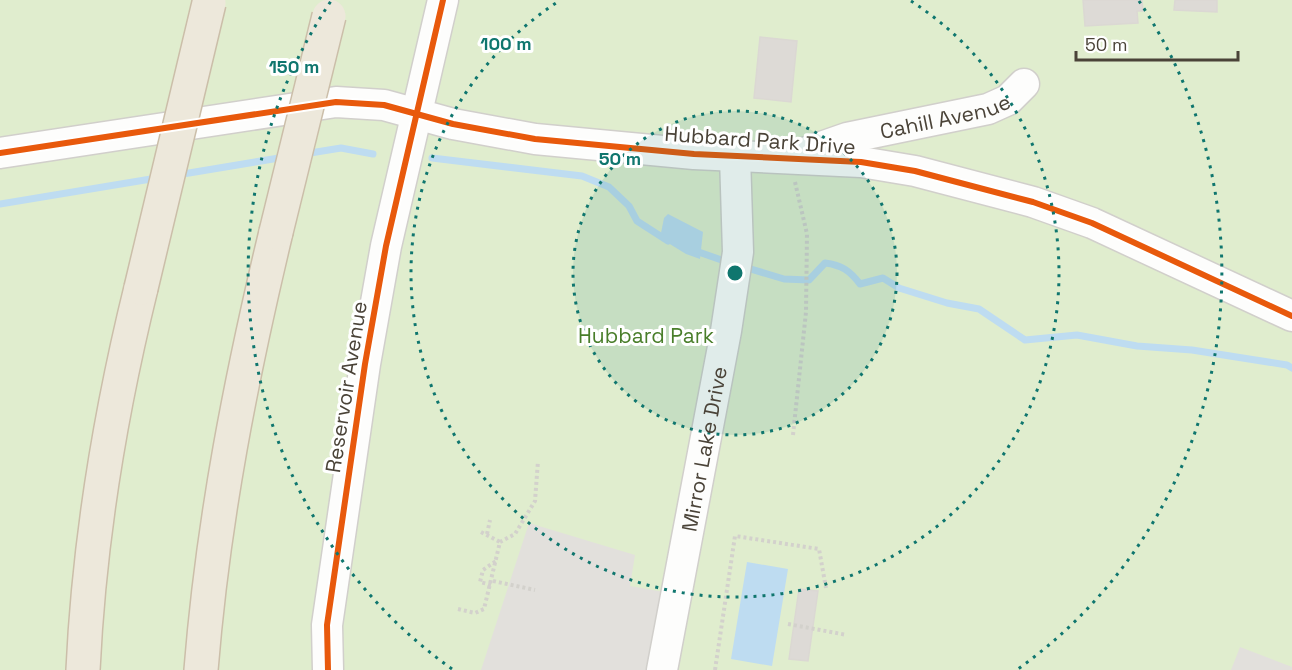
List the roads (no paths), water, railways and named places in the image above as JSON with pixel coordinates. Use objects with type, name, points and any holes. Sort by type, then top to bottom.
[{"type":"highway","points":[[83,670],[102,475],[121,372],[209,1]]},
{"type":"highway","points":[[201,670],[211,567],[230,437],[276,232],[331,8]]},
{"type":"street","name":"Reservoir Avenue","points":[[328,670],[327,626],[365,364],[386,246],[443,0]]},
{"type":"street","name":"Cahill Avenue","points":[[790,158],[848,138],[988,109],[1008,100],[1024,84]]},
{"type":"street","points":[[0,153],[336,102],[384,105],[417,112]]},
{"type":"street","name":"Hubbard Park Drive","points":[[417,112],[453,124],[525,137],[735,156],[861,162],[915,171],[1033,202],[1092,223],[1292,316]]},
{"type":"street","name":"Mirror Lake Drive","points":[[662,670],[732,298],[738,252],[735,156]]},
{"type":"water","points":[[668,214],[703,232],[700,259],[686,254],[660,238],[664,218]]},
{"type":"water","points":[[747,562],[788,569],[772,666],[731,659]]},
{"type":"waterway","points":[[304,154],[341,148],[373,154]]},
{"type":"waterway","points":[[177,175],[285,157]]},
{"type":"waterway","points":[[432,158],[582,176],[609,187],[629,206],[637,221],[668,241]]},
{"type":"waterway","points":[[0,204],[157,178]]},
{"type":"waterway","points":[[693,250],[730,263]]},
{"type":"waterway","points":[[744,267],[784,279],[809,280],[825,263],[836,265],[849,272],[860,284],[883,278],[899,288],[947,303],[979,309],[1025,340],[1077,335],[1137,346],[1192,350],[1287,365],[1292,368]]},
{"type":"park label","name":"Hubbard Park","points":[[646,335]]}]
